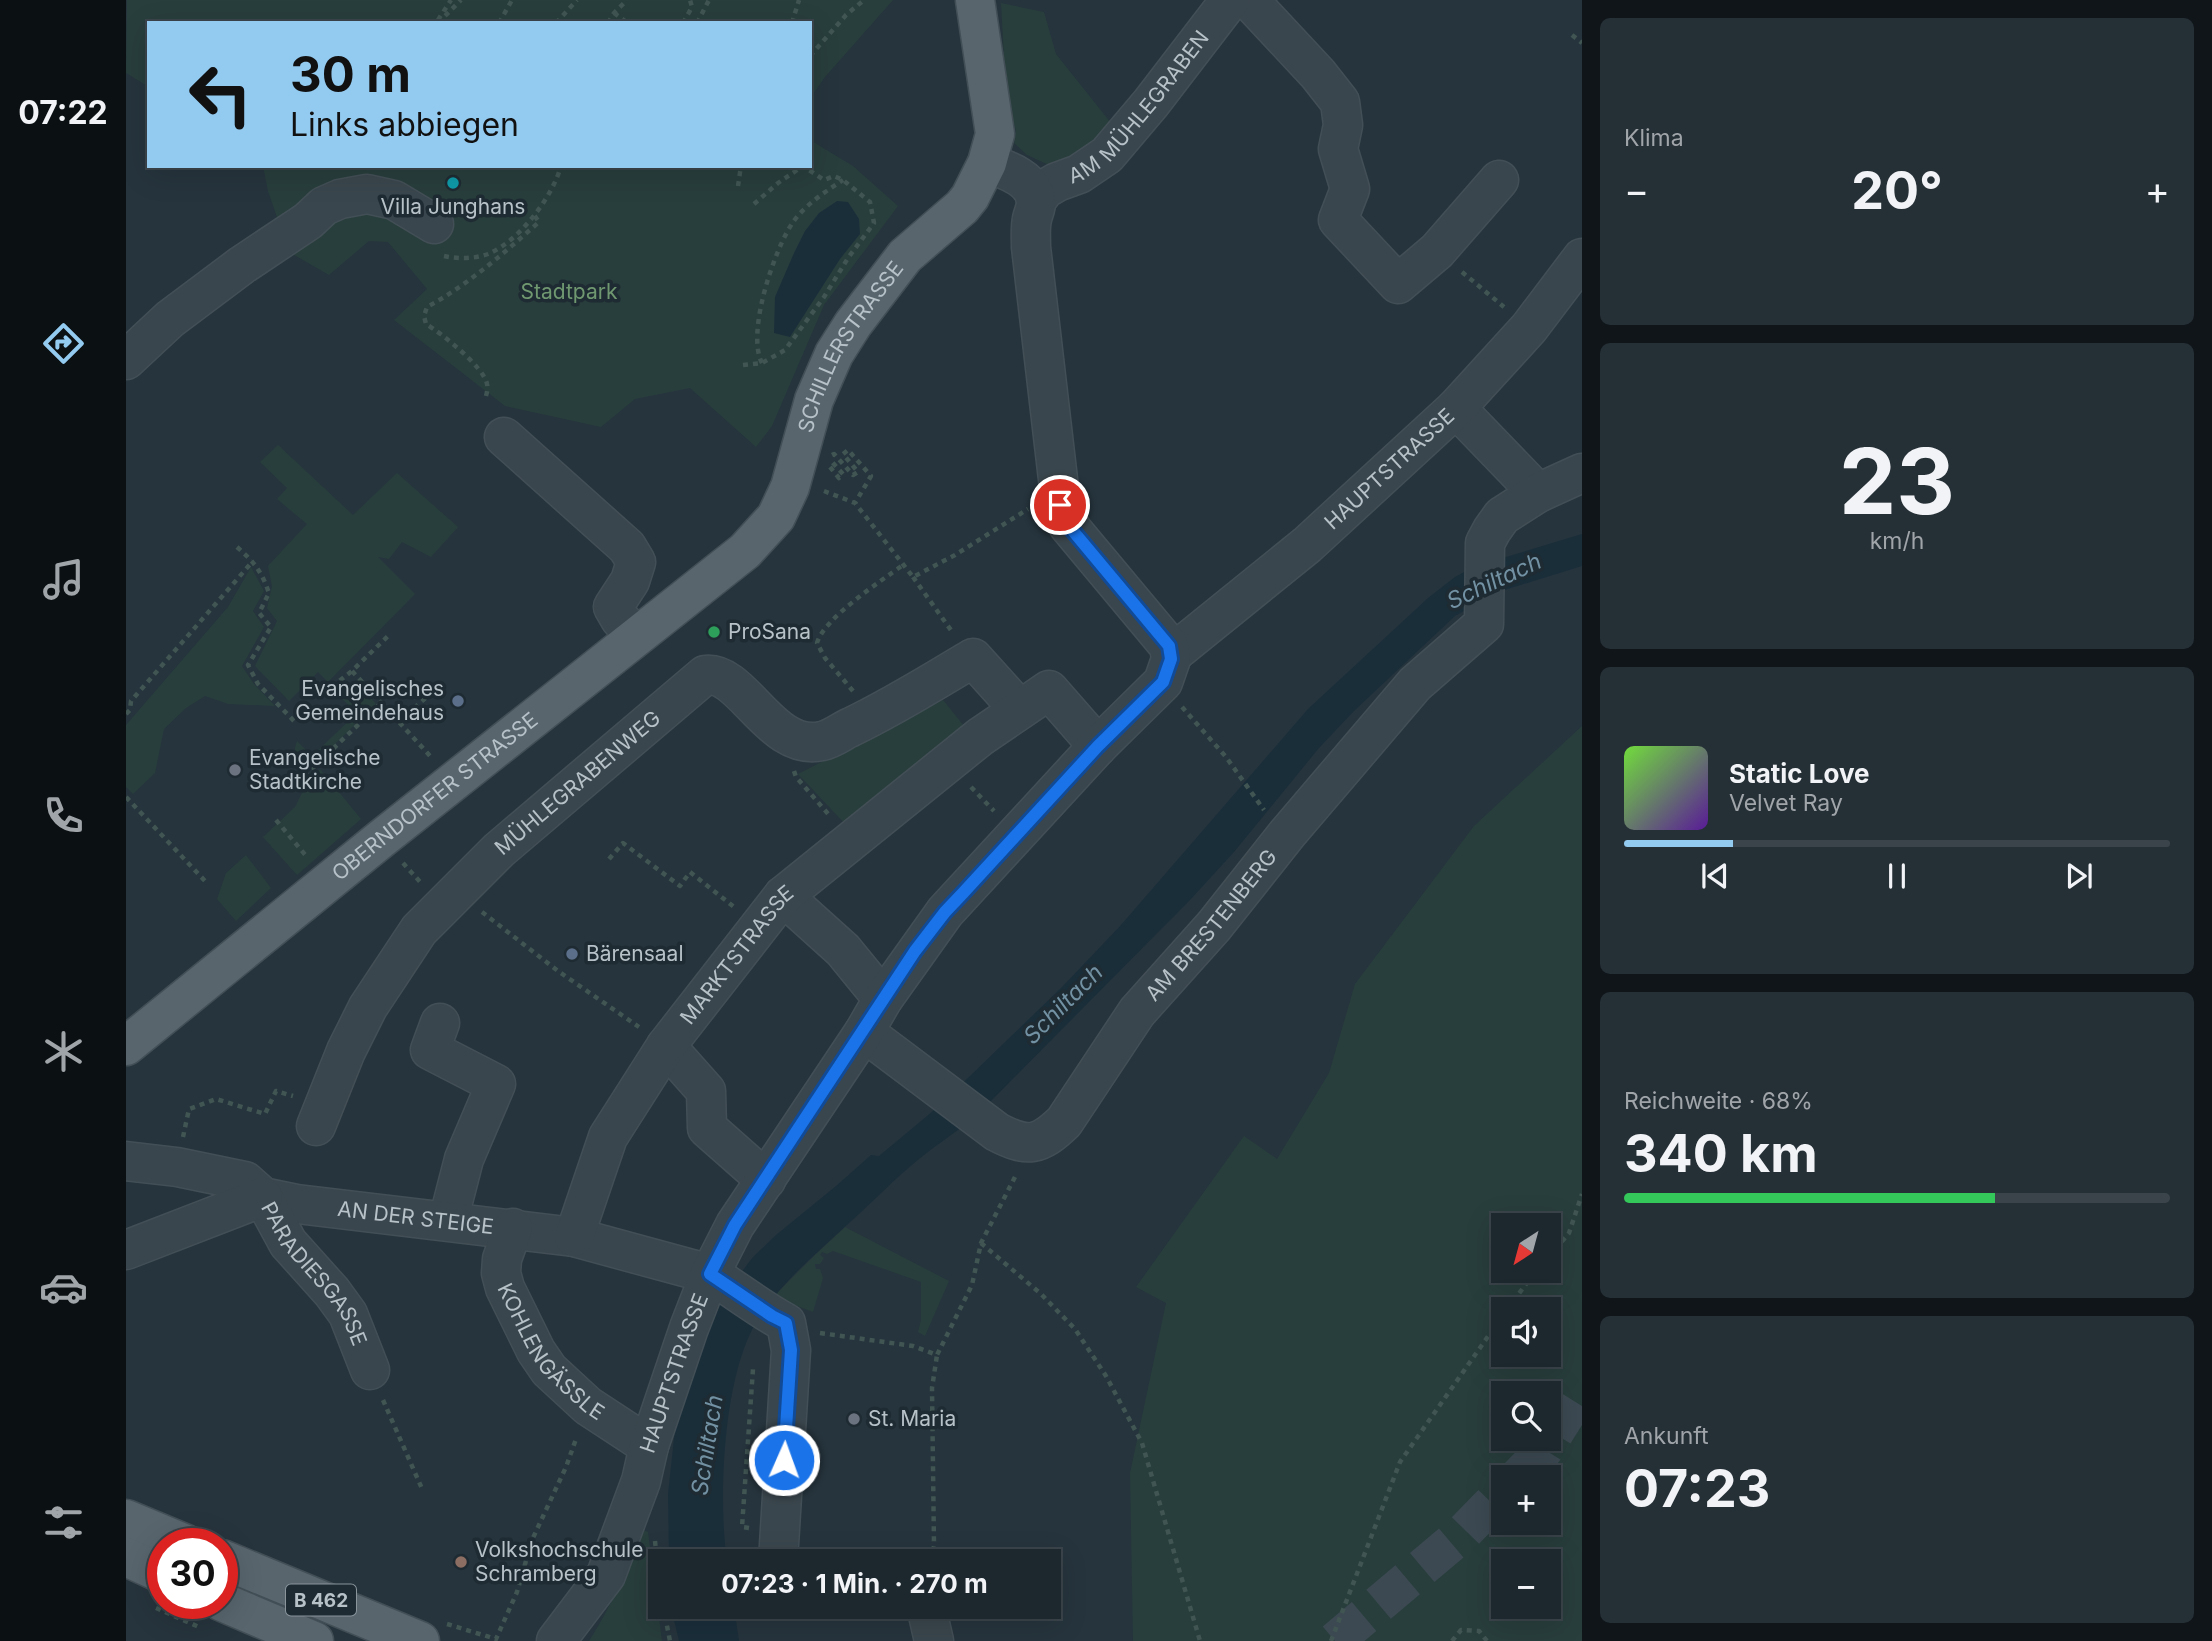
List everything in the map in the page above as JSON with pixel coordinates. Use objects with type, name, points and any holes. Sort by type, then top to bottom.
[{"type":"main road","name":"SCHILLERSTRASSE","points":[[745,551],[776,517],[790,488],[814,400],[834,354],[905,256],[962,207],[987,163],[995,134],[975,0]]},
{"type":"main road","name":"OBERNDORFER STRASSE","points":[[126,1046],[745,551]]},
{"type":"main road","points":[[126,1518],[149,1528]]},
{"type":"main road","points":[[126,1557],[147,1579]]},
{"type":"main road","name":"B 462","points":[[238,1565],[428,1631]]},
{"type":"main road","name":"B 462","points":[[234,1619],[282,1641]]},
{"type":"main road","points":[[238,1619],[314,1641]]},
{"type":"street","name":"AM MÜHLEGRABEN","points":[[1036,201],[1045,189],[1079,174],[1107,155],[1151,103],[1230,0]]},
{"type":"street","points":[[1249,0],[1318,74],[1340,102],[1343,125],[1338,149],[1350,189],[1338,220],[1398,284],[1437,251],[1499,180]]},
{"type":"street","points":[[987,163],[1009,170],[1021,178],[1029,186],[1036,201],[1031,223],[1031,247],[1060,505],[1068,525],[1166,641],[1169,646],[1167,668]]},
{"type":"street","points":[[126,360],[170,319],[242,265],[308,221],[324,206],[340,199],[367,194],[394,200],[435,239]]},
{"type":"street","name":"HAUPTSTRASSE","points":[[556,1641],[606,1575],[641,1481],[649,1446],[689,1328],[719,1279],[735,1225],[864,1032],[883,999],[945,912],[1167,668],[1307,545],[1456,408],[1529,328],[1582,258]]},
{"type":"street","points":[[1456,408],[1538,493],[1582,473]]},
{"type":"street","points":[[504,437],[627,547],[636,562],[630,581],[613,607],[636,636]]},
{"type":"street","name":"AM BRESTENBERG","points":[[1034,1143],[1049,1136],[1064,1122],[1137,1012],[1214,926],[1287,834],[1415,684],[1484,624],[1485,543],[1502,516],[1538,493]]},
{"type":"street","points":[[803,741],[821,741],[875,715],[973,658],[1019,709]]},
{"type":"street","name":"MÜHLEGRABENWEG","points":[[320,1116],[345,1051],[368,1007],[419,930],[499,850],[705,675],[713,674],[727,680],[778,729],[803,741]]},
{"type":"street","name":"MARKTSTRASSE","points":[[575,1237],[608,1137],[666,1046],[783,896],[980,737],[1049,690],[1098,746]]},
{"type":"street","points":[[783,896],[842,950],[883,999]]},
{"type":"street","points":[[440,1023],[430,1050],[496,1084],[464,1159],[448,1221]]},
{"type":"street","points":[[864,1032],[981,1121],[1015,1142],[1034,1143]]},
{"type":"street","points":[[666,1046],[706,1091],[708,1128],[766,1180]]},
{"type":"street","name":"AN DER STEIGE","points":[[126,1161],[177,1167],[245,1181],[263,1197],[297,1204],[575,1237],[719,1279]]},
{"type":"street","name":"PARADIESGASSE","points":[[126,1250],[263,1197],[288,1243],[348,1314],[370,1370]]},
{"type":"street","name":"KOHLENGÄSSLE","points":[[513,1228],[502,1259],[501,1273],[505,1288],[536,1351],[549,1370],[588,1406],[649,1446]]},
{"type":"street","points":[[719,1279],[779,1319],[791,1350],[779,1549]]},
{"type":"street","points":[[929,1619],[934,1641]]},
{"type":"path","points":[[438,21],[451,0]]},
{"type":"path","points":[[439,21],[461,0]]},
{"type":"path","points":[[500,21],[512,0]]},
{"type":"path","points":[[558,21],[577,0]]},
{"type":"path","points":[[609,21],[627,0]]},
{"type":"path","points":[[690,0],[692,7]]},
{"type":"path","points":[[685,21],[696,0]]},
{"type":"path","points":[[698,21],[709,0]]},
{"type":"path","points":[[793,21],[799,0]]},
{"type":"path","points":[[812,53],[846,15],[864,0]]},
{"type":"path","points":[[614,13],[625,21]]},
{"type":"path","points":[[1572,35],[1582,43]]},
{"type":"path","points":[[435,239],[470,258],[488,254],[518,232],[534,215],[549,194],[560,168]]},
{"type":"path","points":[[738,186],[741,168]]},
{"type":"path","points":[[754,204],[800,168]]},
{"type":"path","points":[[743,365],[762,363],[785,350],[874,223],[870,202],[843,180],[834,176],[824,180],[806,168]]},
{"type":"path","points":[[762,363],[756,344],[765,286],[774,261],[793,223],[821,194],[843,180]]},
{"type":"path","points":[[486,396],[487,383],[479,370],[454,344],[426,324],[424,316],[427,307],[448,296],[487,267],[540,222],[534,215]]},
{"type":"path","points":[[1437,251],[1529,328]]},
{"type":"path","points":[[823,459],[839,478],[843,474],[829,458],[834,454],[853,475],[858,472],[843,454],[848,450],[871,476],[855,503]]},
{"type":"path","points":[[820,489],[855,503],[973,658]]},
{"type":"path","points":[[913,577],[955,555],[1030,508],[1060,505]]},
{"type":"path","points":[[237,547],[262,572],[269,593],[259,613],[271,627],[248,665],[258,684],[295,722]]},
{"type":"path","points":[[126,714],[130,710],[131,701],[253,561]]},
{"type":"path","points":[[875,715],[825,658],[817,643],[825,628],[863,594],[903,565]]},
{"type":"path","points":[[324,693],[352,671],[390,634]]},
{"type":"path","points":[[1167,668],[1268,817]]},
{"type":"path","points":[[352,671],[406,729]]},
{"type":"path","points":[[399,721],[428,696]]},
{"type":"path","points":[[297,783],[381,703]]},
{"type":"path","points":[[803,741],[794,769],[796,777],[851,840]]},
{"type":"path","points":[[947,763],[1017,834]]},
{"type":"path","points":[[126,797],[205,881]]},
{"type":"path","points":[[276,820],[295,843]]},
{"type":"path","points":[[382,839],[449,900],[666,1046]]},
{"type":"path","points":[[609,859],[623,843],[680,886],[690,872],[758,926]]},
{"type":"path","points":[[177,1167],[189,1109],[216,1099],[265,1114],[276,1091],[320,1116]]},
{"type":"path","points":[[933,1549],[932,1388],[937,1355],[972,1284],[981,1243],[1034,1143]]},
{"type":"path","points":[[1561,1242],[1569,1233],[1582,1194]]},
{"type":"path","points":[[981,1243],[1041,1293],[1075,1329],[1106,1376],[1142,1443],[1200,1641]]},
{"type":"path","points":[[1516,1297],[1527,1283]]},
{"type":"path","points":[[779,1319],[806,1331],[913,1346],[937,1355]]},
{"type":"path","points":[[1331,1641],[1400,1462],[1491,1332]]},
{"type":"path","points":[[370,1370],[423,1491]]},
{"type":"path","points":[[428,1631],[496,1639],[517,1592],[532,1540],[566,1467],[588,1406]]},
{"type":"path","points":[[666,1619],[670,1641]]},
{"type":"path","points":[[1452,1641],[1461,1630],[1479,1631],[1488,1641]]},
{"type":"green space","points":[[127,0],[893,0],[812,95],[812,21],[147,21],[147,86],[126,73]]},
{"type":"green space","points":[[1001,3],[1044,12],[1056,54],[1111,123],[1086,149],[1051,166],[1027,155],[1014,143],[1016,131],[1006,94]]},
{"type":"green space","name":"Stadtpark","points":[[812,141],[853,166],[898,206],[824,305],[772,426],[756,447],[690,388],[635,399],[601,427],[505,406],[394,320],[427,289],[388,242],[369,241],[329,275],[289,252],[268,191],[263,168],[812,168]]},
{"type":"green space","points":[[278,445],[353,515],[397,473],[458,527],[431,557],[402,542],[389,559],[378,557],[415,594],[328,682],[318,672],[289,701],[255,666],[277,621],[267,608],[272,586],[268,566],[307,524],[277,499],[287,488],[260,462]]},
{"type":"green space","points":[[251,567],[264,591],[253,611],[264,627],[242,666],[254,684],[275,706],[228,704],[205,696],[186,708],[164,729],[155,773],[133,794],[126,787],[126,725],[228,607]]},
{"type":"green space","points":[[358,683],[376,704],[303,775],[295,759],[297,741],[312,756],[356,714],[342,698]]},
{"type":"green space","points":[[943,700],[968,731],[848,827],[798,774]]},
{"type":"green space","points":[[1582,726],[1582,1641],[1133,1641],[1130,1473],[1166,1303],[1136,1287],[1244,1136],[1277,1159],[1329,1073],[1355,984],[1474,826]]},
{"type":"green space","points":[[320,769],[361,819],[297,875],[263,837],[295,807],[303,791]]},
{"type":"green space","points":[[246,855],[271,888],[236,921],[217,899],[226,873]]},
{"type":"green space","points":[[845,1227],[949,1281],[925,1336],[918,1332],[921,1320],[921,1282],[833,1251],[827,1254],[822,1252],[820,1255],[824,1258],[820,1264],[815,1264],[823,1278],[813,1312],[773,1297]]},
{"type":"green space","points":[[641,1529],[648,1532],[650,1549],[648,1549],[648,1619],[659,1619],[662,1641],[589,1641],[605,1614]]},
{"type":"water","points":[[837,201],[848,202],[859,219],[860,234],[840,259],[790,337],[774,333],[775,297],[794,253],[805,231],[819,213]]},
{"type":"water","name":"Schiltach","points":[[1582,534],[1582,566],[1498,592],[1455,616],[1354,711],[1319,748],[1234,852],[1190,900],[982,1110],[910,1167],[787,1282],[757,1321],[737,1373],[726,1438],[723,1505],[726,1549],[669,1549],[668,1494],[675,1429],[693,1366],[722,1297],[753,1257],[871,1155],[879,1156],[939,1106],[1062,987],[1121,925],[1308,709],[1428,598],[1473,567]]},
{"type":"water","points":[[674,1619],[736,1619],[739,1641],[679,1641]]},
{"type":"tunnel","points":[[1530,1465],[1544,1450],[1582,1389]]},
{"type":"tunnel","points":[[1335,1641],[1462,1534],[1491,1504]]},
{"type":"place","name":"Villa Junghans","points":[[453,183]]},
{"type":"place","name":"ProSana","points":[[714,632]]},
{"type":"place","name":"Evangelisches Gemeindehaus","points":[[458,701]]},
{"type":"place","name":"Evangelische Stadtkirche","points":[[235,770]]},
{"type":"place","name":"Bärensaal","points":[[572,954]]},
{"type":"place","name":"St. Maria","points":[[854,1419]]},
{"type":"place","name":"Volkshochschule Schramberg","points":[[461,1562]]},
{"type":"route","points":[[784,1460],[791,1350],[786,1323],[710,1274],[735,1225],[915,951],[945,912],[1098,746],[1163,682],[1171,659],[1169,646],[1068,525],[1060,505]]}]
